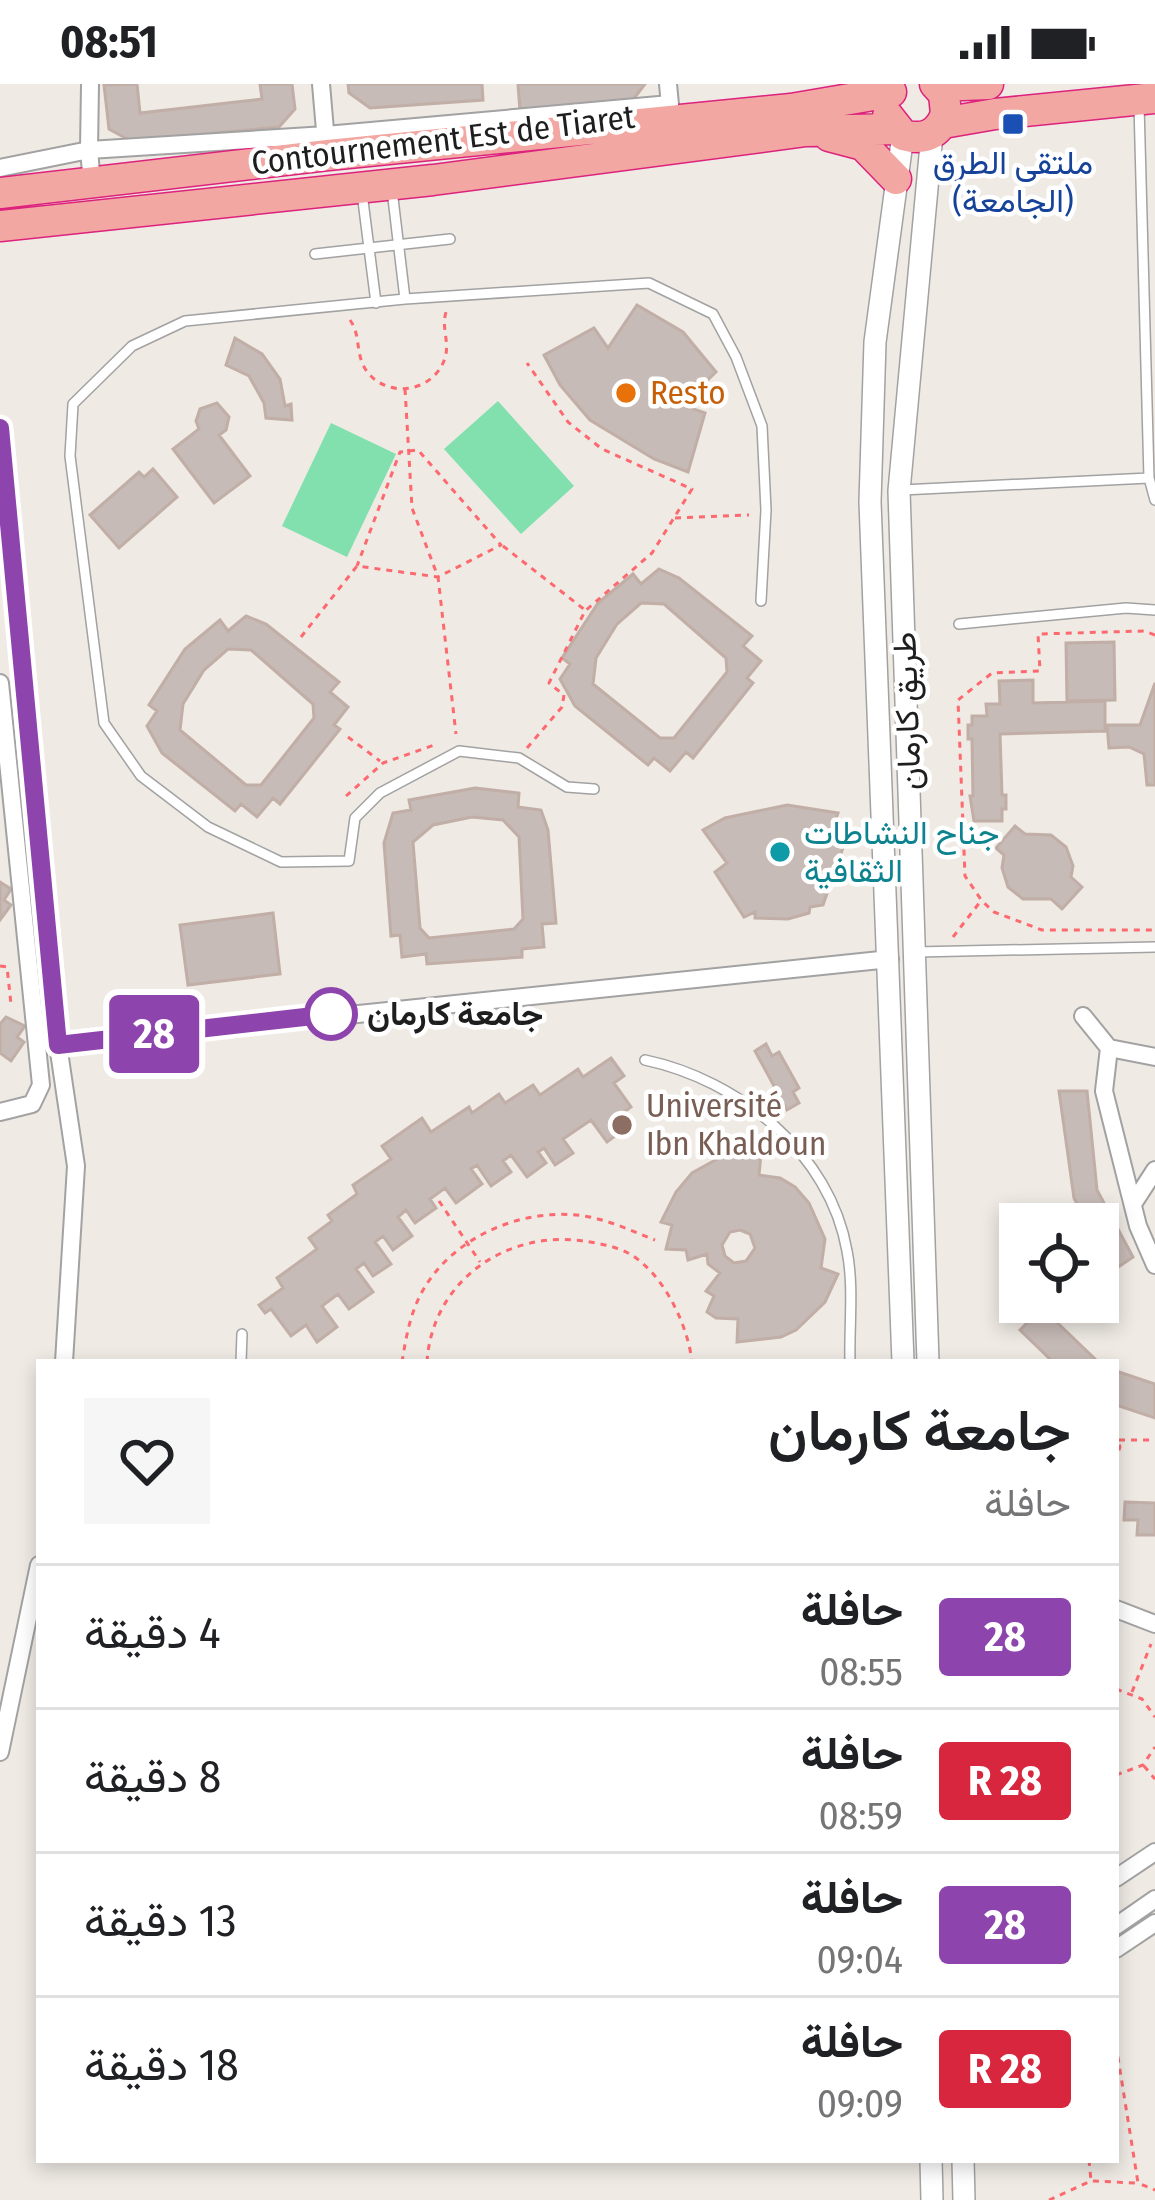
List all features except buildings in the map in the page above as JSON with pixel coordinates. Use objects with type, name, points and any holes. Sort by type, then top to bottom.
[{"type":"highway","points":[[884,87],[887,111],[918,130],[947,104],[936,85],[983,84]]},
{"type":"highway","name":"Contournement Est de Tiaret","points":[[0,193],[327,145],[834,102],[884,87]]},
{"type":"highway","name":"Contournement Est de Tiaret","points":[[0,226],[376,186],[806,131],[918,130],[995,114],[1147,99]]},
{"type":"highway","points":[[806,131],[863,145],[896,179]]},
{"type":"street","points":[[90,84],[92,183]]},
{"type":"street","points":[[0,169],[89,150],[327,145],[321,84]]},
{"type":"street","points":[[668,84],[671,113]]},
{"type":"street","name":"طريق كارمان","points":[[903,1359],[870,502],[875,342],[896,179],[918,130]]},
{"type":"street","name":"طريق كارمان","points":[[918,130],[899,490],[928,1359]]},
{"type":"street","points":[[0,429],[58,1045],[76,1166],[64,1359]]},
{"type":"street","points":[[0,683],[40,1085],[32,1104],[0,1112]]},
{"type":"street","points":[[58,1045],[890,958]]},
{"type":"street","points":[[1083,1016],[1109,1048],[1155,1057]]},
{"type":"street","points":[[1109,1048],[1104,1090],[1133,1204],[1155,1265]]},
{"type":"street","points":[[1133,1204],[1155,1170]]},
{"type":"street","points":[[0,1752],[36,1579]]},
{"type":"street","points":[[1119,1611],[1154,1632]]},
{"type":"street","points":[[1119,1876],[1155,1852]]},
{"type":"street","points":[[1119,1924],[1155,1899]]},
{"type":"street","points":[[1119,1947],[1155,1923]]},
{"type":"street","points":[[931,2163],[932,2200]]},
{"type":"street","points":[[963,2163],[964,2200]]},
{"type":"lane","points":[[1147,99],[1149,478],[1155,500]]},
{"type":"lane","points":[[376,186],[398,245],[405,299]]},
{"type":"lane","points":[[376,186],[369,248],[376,303]]},
{"type":"lane","points":[[315,254],[450,239]]},
{"type":"lane","points":[[594,789],[567,787],[519,758],[459,751],[380,793],[355,818],[349,861],[281,862],[208,827],[141,776],[104,723],[70,456],[73,404],[132,346],[185,321],[405,299],[649,283],[713,314],[736,357],[762,426],[765,514],[760,601]]},
{"type":"lane","points":[[899,490],[1149,478]]},
{"type":"lane","points":[[959,624],[1126,608],[1155,610]]},
{"type":"lane","points":[[916,952],[1155,947]]},
{"type":"lane","points":[[645,1060],[677,1066],[739,1096],[784,1133],[818,1178],[835,1209],[848,1253],[850,1359]]},
{"type":"lane","points":[[242,1334],[242,1359]]},
{"type":"path","points":[[335,308],[357,329],[360,353],[371,376],[392,388],[405,389],[428,382],[444,362],[442,326],[458,295]]},
{"type":"path","points":[[512,746],[526,748],[562,707],[564,695],[549,683],[585,610],[642,564],[692,489],[602,449],[568,422],[527,363]]},
{"type":"path","points":[[346,796],[383,763],[457,739],[438,578],[412,508],[405,389]]},
{"type":"path","points":[[301,637],[357,566],[400,452],[407,451],[418,450],[501,545],[585,610]]},
{"type":"path","points":[[673,518],[765,514]]},
{"type":"path","points":[[357,566],[438,578],[501,545]]},
{"type":"path","points":[[1155,635],[1144,631],[1038,634],[1040,670],[992,673],[958,700],[965,876],[982,901],[994,912],[1042,930],[1155,930]]},
{"type":"path","points":[[348,736],[383,763]]},
{"type":"path","points":[[941,952],[982,901]]},
{"type":"path","points":[[0,966],[7,967],[11,1004]]},
{"type":"path","points":[[439,1201],[481,1263]]},
{"type":"path","points":[[403,1359],[416,1303],[448,1260],[496,1227],[559,1214],[589,1216],[655,1240]]},
{"type":"path","points":[[427,1359],[428,1340],[446,1299],[481,1263],[514,1245],[557,1237],[630,1253],[660,1285],[689,1336],[692,1359]]},
{"type":"path","points":[[1119,1440],[1155,1440]]},
{"type":"path","points":[[1132,1692],[1154,1632]]},
{"type":"path","points":[[1119,1690],[1142,1699],[1155,1717]]},
{"type":"path","points":[[1119,1774],[1143,1765],[1155,1748]]},
{"type":"path","points":[[1143,1765],[1155,1779]]},
{"type":"path","points":[[1119,2071],[1138,2183]]},
{"type":"path","points":[[1089,2163],[1091,2181]]},
{"type":"path","points":[[1049,2200],[1091,2181],[1138,2183],[1155,2190]]},
{"type":"green space","points":[[498,401],[574,486],[521,534],[444,449]]},
{"type":"green space","points":[[331,423],[396,454],[347,557],[282,526]]},
{"type":"bus line","name":"28","points":[[0,428],[58,1045],[331,1014]]},
{"type":"place","name":"ملتقى الطرق (الجامعة)","points":[[1013,124]]},
{"type":"place","name":"Resto","points":[[626,393]]},
{"type":"place","name":"جناح النشاطات الثقافية","points":[[780,852]]},
{"type":"place","name":"جامعة كارمان","points":[[331,1014]]},
{"type":"place","name":"Université Ibn Khaldoun","points":[[622,1125]]}]
